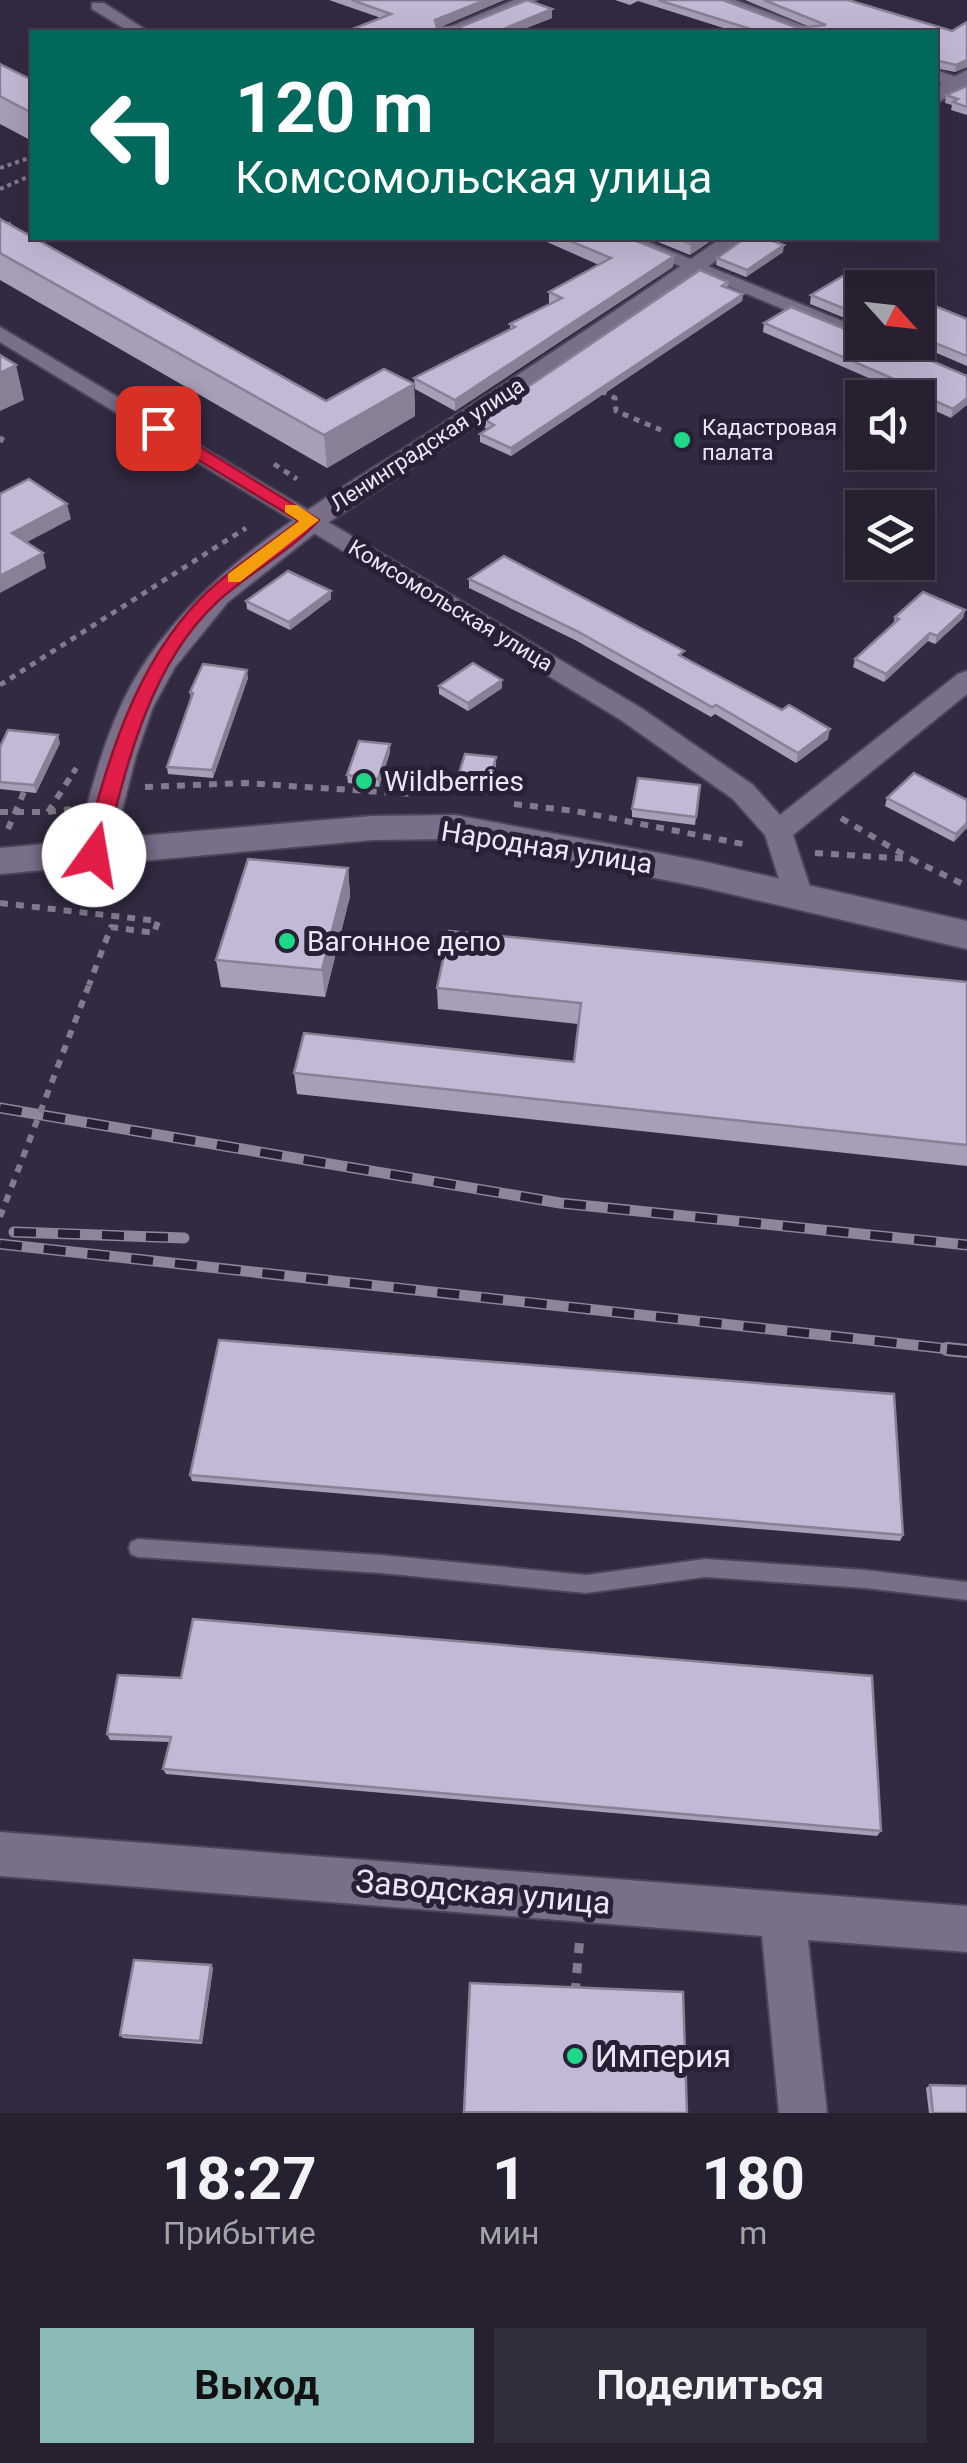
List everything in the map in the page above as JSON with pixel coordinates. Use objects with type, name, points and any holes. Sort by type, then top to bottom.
[{"type":"street","points":[[450,30],[530,0]]},
{"type":"street","points":[[719,0],[807,30]]},
{"type":"street","points":[[98,6],[138,30]]},
{"type":"street","points":[[938,76],[964,81]]},
{"type":"street","points":[[938,96],[964,81]]},
{"type":"street","points":[[628,240],[845,329]]},
{"type":"street","name":"Ленинградская улица","points":[[94,855],[116,764],[158,666],[208,601],[310,520],[733,240]]},
{"type":"street","name":"Комсомольская улица","points":[[0,333],[631,714],[744,792],[778,832],[798,896]]},
{"type":"street","points":[[778,832],[967,680]]},
{"type":"street","name":"Народная улица","points":[[0,861],[372,828],[455,827],[543,841],[967,935]]},
{"type":"street","name":"Заводская улица","points":[[0,1854],[967,1928]]},
{"type":"street","points":[[783,1916],[803,2113]]},
{"type":"lane","points":[[138,1548],[381,1564],[586,1584],[705,1568],[865,1579],[967,1592]]},
{"type":"path","points":[[0,168],[30,159]]},
{"type":"path","points":[[0,189],[30,176]]},
{"type":"path","points":[[0,228],[14,222]]},
{"type":"path","points":[[544,368],[615,398],[616,411],[661,430]]},
{"type":"path","points":[[0,442],[6,432]]},
{"type":"path","points":[[0,685],[247,527]]},
{"type":"path","points":[[0,812],[13,812],[24,792]]},
{"type":"path","points":[[0,903],[158,921],[154,932],[110,927],[0,1218]]},
{"type":"path","points":[[576,1994],[583,1900]]},
{"type":"building","points":[[352,0],[485,0],[435,20],[437,28],[460,27],[527,0],[552,9],[501,30],[350,30],[391,14]]},
{"type":"building","points":[[658,0],[723,0],[798,28],[826,25],[764,0],[848,0],[952,31],[967,22],[967,60],[956,65],[938,61],[938,30],[754,30]]},
{"type":"building","points":[[0,64],[30,79],[30,112],[0,96]]},
{"type":"building","points":[[967,86],[967,107],[946,95]]},
{"type":"building","points":[[0,219],[30,236],[30,240],[38,240],[326,401],[384,369],[414,384],[324,435],[0,253]]},
{"type":"building","points":[[568,240],[634,240],[674,256],[455,400],[414,378],[515,327],[510,324],[562,298],[549,292],[611,258]]},
{"type":"building","points":[[742,240],[770,240],[784,245],[747,270],[717,258]]},
{"type":"building","points":[[700,270],[728,282],[722,286],[743,294],[511,448],[480,434],[494,425],[482,418]]},
{"type":"building","points":[[845,275],[845,309],[811,295]]},
{"type":"building","points":[[935,306],[967,319],[967,356],[935,343]]},
{"type":"building","points":[[791,307],[845,329],[845,358],[764,323]]},
{"type":"building","points":[[0,355],[16,365],[0,373]]},
{"type":"building","points":[[850,360],[930,360],[967,376],[967,398],[953,409],[935,401],[935,380],[896,380]]},
{"type":"building","points":[[29,479],[67,504],[12,533],[43,553],[0,576],[0,494]]},
{"type":"building","points":[[504,556],[684,651],[679,655],[782,710],[789,705],[830,729],[798,753],[577,631],[469,579]]},
{"type":"building","points":[[288,571],[331,591],[289,622],[246,601]]},
{"type":"building","points":[[923,592],[965,610],[937,636],[930,633],[886,674],[855,659],[899,619],[895,617]]},
{"type":"building","points":[[473,663],[502,680],[468,703],[439,686]]},
{"type":"building","points":[[203,664],[247,670],[212,770],[167,767],[193,693],[190,692]]},
{"type":"building","points":[[8,730],[58,735],[34,785],[0,782],[0,747]]},
{"type":"building","points":[[359,741],[390,744],[378,779],[347,775]]},
{"type":"building","points":[[465,754],[496,757],[488,787],[456,783]]},
{"type":"building","points":[[914,773],[967,800],[967,823],[956,834],[887,798]]},
{"type":"building","points":[[638,778],[700,785],[696,817],[632,809]]},
{"type":"building","name":"Вагонное депо","points":[[248,859],[348,868],[322,970],[216,960]]},
{"type":"building","points":[[449,931],[967,982],[967,1145],[294,1073],[304,1033],[574,1062],[581,1003],[437,988]]},
{"type":"building","points":[[219,1340],[894,1394],[903,1535],[190,1475]]},
{"type":"building","points":[[193,1619],[872,1676],[881,1831],[163,1769],[171,1737],[107,1734],[118,1675],[181,1678]]},
{"type":"building","points":[[134,1960],[211,1965],[200,2041],[120,2035]]},
{"type":"building","name":"Империя","points":[[470,1983],[683,1992],[687,2113],[464,2112]]},
{"type":"building","points":[[930,2085],[967,2086],[967,2113],[933,2113]]},
{"type":"railway","points":[[0,1108],[560,1203],[967,1245]]},
{"type":"railway","points":[[14,1232],[184,1238]]},
{"type":"railway","points":[[0,1244],[967,1351],[947,1349]]},
{"type":"slow traffic","points":[[234,578],[310,520],[291,509]]},
{"type":"place","name":"Кадастровая палата","points":[[682,440]]},
{"type":"place","name":"Wildberries","points":[[364,781]]},
{"type":"place","name":"Вагонное депо","points":[[287,941]]},
{"type":"place","name":"Империя","points":[[575,2056]]},
{"type":"route","points":[[94,855],[118,757],[158,666],[208,601],[310,520],[158,428]]}]
